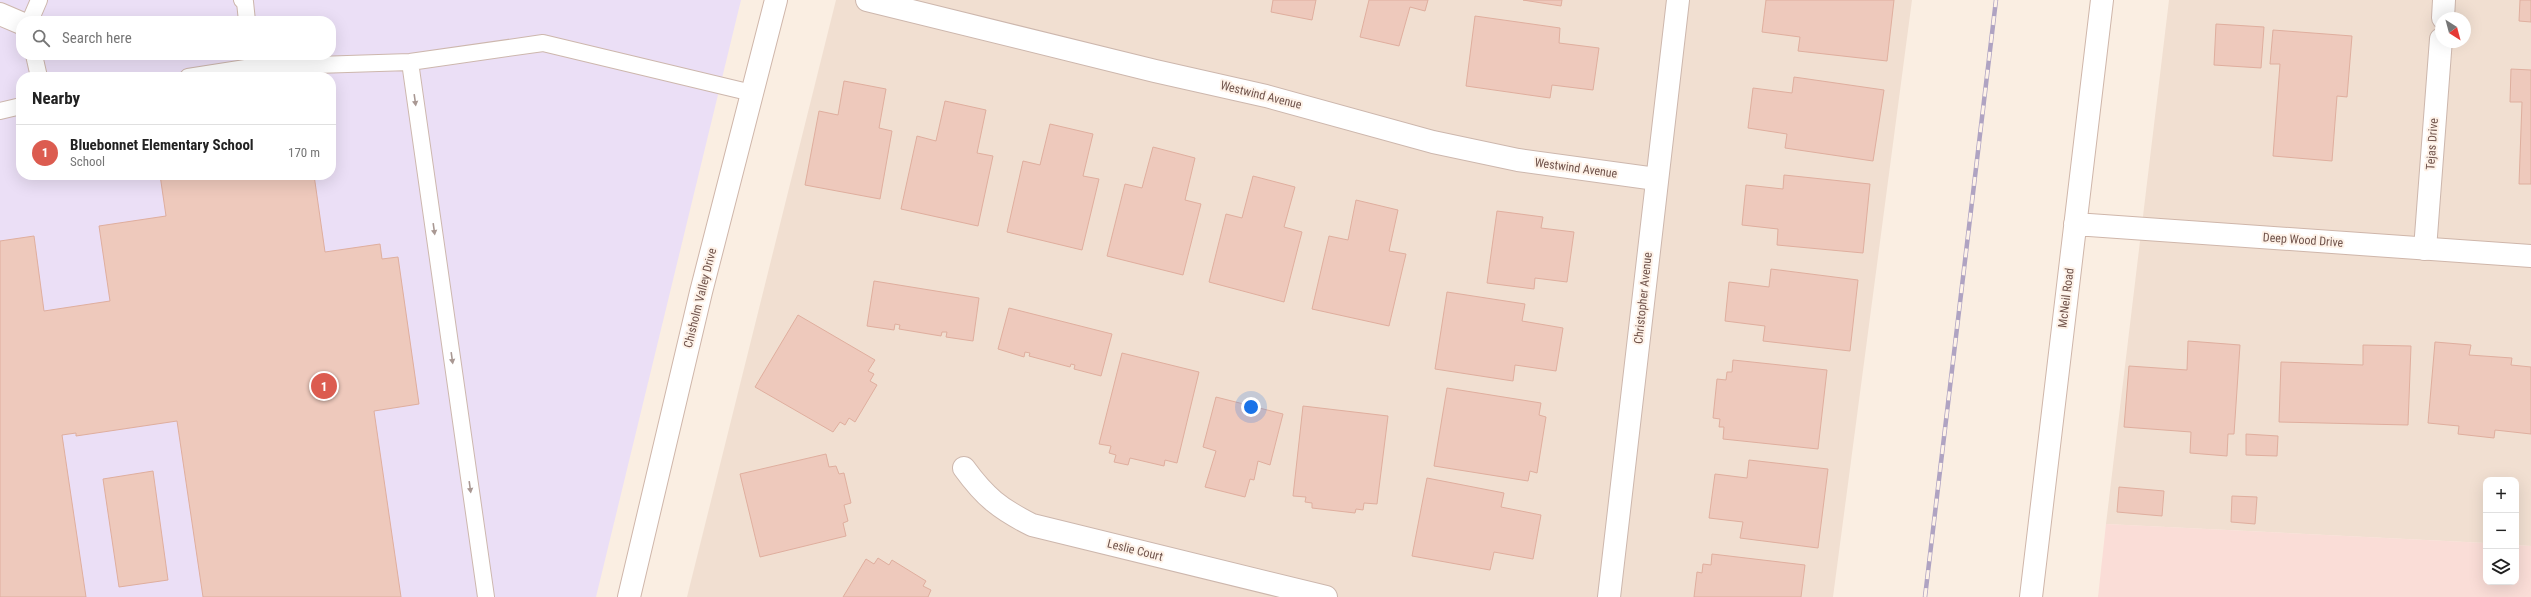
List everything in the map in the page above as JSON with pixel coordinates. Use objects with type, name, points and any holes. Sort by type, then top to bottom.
[{"type":"street","name":"Chisholm Valley Drive","points":[[628,597],[701,292],[776,0]]},
{"type":"street","name":"Westwind Avenue","points":[[867,0],[1155,71],[1266,96],[1433,142],[1518,160],[1656,179]]},
{"type":"street","name":"Christopher Avenue","points":[[1609,597],[1656,179],[1678,0]]},
{"type":"street","name":"McNeil Road","points":[[2031,597],[2102,0]]},
{"type":"street","points":[[2443,12],[2444,0]]},
{"type":"street","points":[[0,14],[16,21]]},
{"type":"street","name":"Tejas Drive","points":[[2425,249],[2440,48]]},
{"type":"street","name":"Deep Wood Drive","points":[[2075,224],[2531,256]]},
{"type":"street","name":"Leslie Court","points":[[964,468],[978,488],[1002,510],[1032,525],[1326,597]]},
{"type":"lane","points":[[32,16],[39,0]]},
{"type":"lane","points":[[242,0],[245,2],[246,16]]},
{"type":"lane","points":[[208,72],[252,61],[410,62],[543,44],[752,93]]},
{"type":"lane","points":[[35,60],[39,72]]},
{"type":"lane","points":[[410,62],[486,597]]},
{"type":"lane","points":[[0,111],[16,107]]},
{"type":"shaded area","points":[[0,0],[741,0],[596,597],[0,597]]},
{"type":"shaded area","points":[[836,0],[1912,0],[1833,597],[687,597]]},
{"type":"shaded area","points":[[2169,0],[2531,0],[2531,546],[2519,545],[2519,477],[2483,477],[2483,543],[2106,524]]},
{"type":"shaded area","points":[[2106,524],[2483,543],[2483,585],[2519,585],[2519,545],[2531,546],[2531,597],[2098,597]]},
{"type":"building","points":[[1273,0],[1316,0],[1312,20],[1271,12]]},
{"type":"building","points":[[1369,0],[1428,0],[1425,11],[1410,7],[1399,46],[1360,37]]},
{"type":"building","points":[[1523,0],[1562,0],[1561,6]]},
{"type":"building","points":[[1766,0],[1894,0],[1887,61],[1798,51],[1800,37],[1762,32]]},
{"type":"building","points":[[2520,0],[2531,0],[2531,22],[2519,21]]},
{"type":"building","points":[[1475,16],[1560,28],[1559,43],[1599,48],[1593,90],[1552,85],[1550,98],[1466,86]]},
{"type":"building","points":[[2216,24],[2264,27],[2261,68],[2214,65]]},
{"type":"building","points":[[2273,30],[2352,36],[2347,97],[2337,96],[2332,161],[2273,156],[2280,64],[2270,64]]},
{"type":"building","points":[[2511,69],[2531,70],[2531,184],[2519,184],[2522,102],[2510,102]]},
{"type":"building","points":[[1794,77],[1884,90],[1873,161],[1785,148],[1787,134],[1748,128],[1753,88],[1792,93]]},
{"type":"building","points":[[844,81],[886,89],[879,128],[892,131],[880,199],[805,185],[819,111],[838,115]]},
{"type":"building","points":[[945,101],[986,110],[977,153],[993,156],[978,226],[901,209],[917,136],[936,141]]},
{"type":"building","points":[[1050,124],[1093,134],[1083,176],[1099,179],[1082,250],[1007,232],[1023,161],[1040,165]]},
{"type":"building","points":[[1153,147],[1195,158],[1185,200],[1201,204],[1183,275],[1107,256],[1125,184],[1142,188]]},
{"type":"building","points":[[1784,175],[1870,184],[1863,253],[1777,245],[1778,229],[1742,225],[1746,185],[1783,189]]},
{"type":"building","points":[[1253,176],[1295,187],[1284,227],[1302,232],[1284,302],[1209,282],[1226,214],[1242,218]]},
{"type":"building","points":[[161,180],[315,180],[325,252],[380,244],[382,259],[398,257],[419,404],[374,411],[401,597],[203,597],[177,421],[76,436],[76,433],[62,435],[86,597],[0,597],[0,241],[34,236],[44,311],[110,301],[99,226],[166,216]]},
{"type":"building","points":[[1356,200],[1398,210],[1389,251],[1406,254],[1389,326],[1312,309],[1329,236],[1348,240]]},
{"type":"building","points":[[1497,211],[1543,217],[1541,228],[1574,232],[1567,282],[1535,278],[1534,289],[1487,283]]},
{"type":"building","points":[[1771,269],[1858,280],[1850,351],[1763,341],[1765,326],[1725,321],[1729,282],[1769,287]]},
{"type":"building","points":[[874,281],[979,298],[973,341],[946,337],[947,332],[942,332],[941,336],[899,329],[900,325],[895,324],[894,330],[867,326]]},
{"type":"building","points":[[1447,292],[1525,304],[1522,321],[1563,328],[1556,371],[1515,365],[1513,381],[1435,369]]},
{"type":"building","points":[[1009,308],[1112,334],[1101,376],[1074,369],[1075,365],[1071,364],[1070,367],[1029,356],[1030,353],[1025,352],[1024,357],[998,349]]},
{"type":"building","points":[[798,315],[875,360],[868,371],[874,374],[870,381],[877,385],[855,422],[849,418],[845,425],[840,422],[833,432],[755,387]]},
{"type":"building","points":[[2188,341],[2240,345],[2234,434],[2228,434],[2227,456],[2190,453],[2191,432],[2124,427],[2129,366],[2187,370]]},
{"type":"building","points":[[2435,342],[2471,345],[2469,355],[2512,358],[2511,365],[2531,367],[2531,434],[2495,430],[2494,438],[2458,434],[2459,426],[2428,423]]},
{"type":"building","points":[[2363,345],[2411,346],[2408,425],[2279,422],[2281,362],[2363,365]]},
{"type":"building","points":[[1122,353],[1199,372],[1177,463],[1165,460],[1164,466],[1130,458],[1128,465],[1114,462],[1116,455],[1109,453],[1111,446],[1099,444]]},
{"type":"building","points":[[1733,360],[1827,370],[1818,449],[1723,439],[1724,427],[1719,427],[1720,419],[1713,418],[1717,379],[1726,380],[1727,372],[1732,372]]},
{"type":"building","points":[[1447,388],[1541,403],[1539,415],[1546,417],[1537,473],[1530,471],[1528,481],[1434,466]]},
{"type":"building","points":[[1216,397],[1283,414],[1270,465],[1258,461],[1254,480],[1250,479],[1245,497],[1205,487],[1216,451],[1203,447]]},
{"type":"building","points":[[1303,406],[1388,416],[1377,504],[1364,503],[1363,510],[1356,509],[1355,513],[1312,508],[1312,503],[1305,502],[1306,497],[1293,496]]},
{"type":"building","points":[[2246,434],[2278,436],[2277,456],[2246,455]]},
{"type":"building","points":[[826,454],[829,467],[836,466],[839,474],[844,473],[851,503],[844,505],[848,521],[843,523],[846,536],[760,557],[740,474]]},
{"type":"building","points":[[1749,460],[1828,469],[1818,548],[1740,538],[1743,522],[1709,518],[1715,474],[1747,478]]},
{"type":"building","points":[[153,471],[168,580],[119,587],[103,479]]},
{"type":"building","points":[[1427,478],[1504,493],[1501,507],[1541,515],[1533,559],[1494,552],[1490,570],[1412,556]]},
{"type":"building","points":[[2119,487],[2164,491],[2162,516],[2117,512]]},
{"type":"building","points":[[2232,496],[2257,497],[2255,524],[2231,522]]},
{"type":"building","points":[[1712,554],[1805,565],[1801,597],[1694,597],[1697,572],[1702,573],[1703,564],[1711,565]]},
{"type":"building","points":[[878,558],[889,565],[892,560],[926,581],[923,586],[931,590],[928,597],[843,597],[866,559],[874,564]]},
{"type":"railway","points":[[1925,597],[1996,0]]},
{"type":"place","name":"Bluebonnet Elementary School","points":[[324,386]]}]
